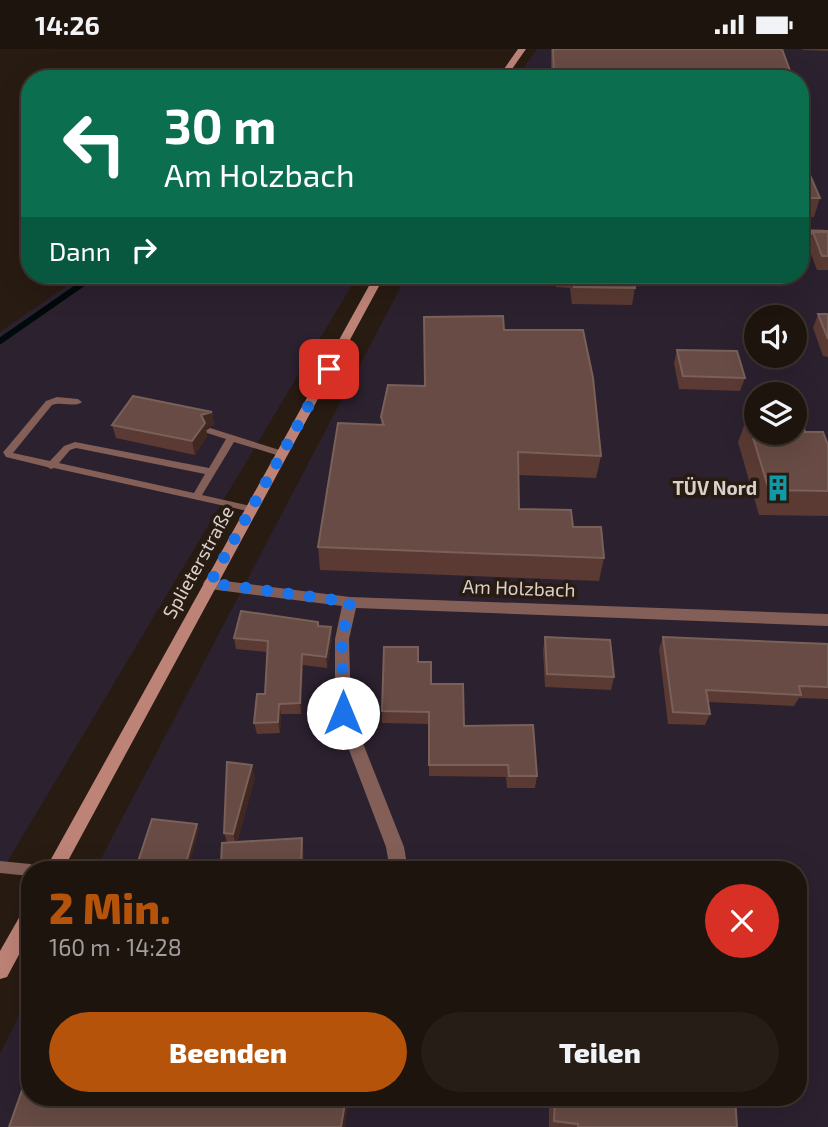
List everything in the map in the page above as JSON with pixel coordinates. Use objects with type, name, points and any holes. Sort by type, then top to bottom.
[{"type":"street","points":[[507,70],[522,49]]},
{"type":"street","points":[[809,232],[828,233]]},
{"type":"street","name":"Splieterstraße","points":[[59,861],[375,284]]},
{"type":"street","name":"Am Holzbach","points":[[210,583],[350,602],[828,620]]},
{"type":"street","points":[[350,602],[342,639],[343,713],[395,847],[397,861]]},
{"type":"street","points":[[0,969],[21,931]]},
{"type":"lane","points":[[78,402],[57,400],[49,403],[8,452],[11,458],[252,509]]},
{"type":"lane","points":[[210,431],[283,454]]},
{"type":"lane","points":[[196,497],[232,437]]},
{"type":"lane","points":[[51,466],[67,448],[75,445],[212,472]]},
{"type":"lane","points":[[0,867],[21,869]]},
{"type":"shaded area","points":[[537,49],[828,49],[828,1127],[0,1127],[0,1054],[21,1012],[21,1106],[807,1106],[807,861],[100,861],[402,284],[809,284],[809,70],[522,70]]},
{"type":"shaded area","points":[[70,284],[353,284],[0,874],[0,332]]},
{"type":"building","points":[[553,49],[782,49],[790,70],[554,70]]},
{"type":"building","points":[[809,173],[820,198],[809,198]]},
{"type":"building","points":[[813,232],[828,232],[828,256],[822,256]]},
{"type":"building","points":[[574,284],[634,284],[635,288],[574,287]]},
{"type":"building","points":[[818,314],[828,314],[828,339]]},
{"type":"building","points":[[503,316],[504,330],[583,330],[593,378],[601,456],[518,452],[519,509],[571,510],[573,527],[601,527],[604,558],[318,547],[338,423],[384,425],[381,417],[388,385],[425,386],[424,317]]},
{"type":"building","points":[[677,350],[737,351],[745,378],[683,376]]},
{"type":"building","points":[[133,396],[212,412],[201,415],[205,423],[192,441],[112,425]]},
{"type":"building","points":[[807,432],[823,432],[828,445],[828,491],[769,490],[755,445],[807,445]]},
{"type":"building","points":[[241,611],[318,622],[318,626],[331,627],[326,657],[302,654],[300,703],[279,704],[278,722],[254,723],[257,694],[265,694],[268,641],[234,638]]},
{"type":"building","points":[[545,637],[610,640],[614,677],[547,674]]},
{"type":"building","points":[[663,637],[828,644],[828,687],[799,686],[801,695],[706,690],[710,714],[673,712]]},
{"type":"building","points":[[384,647],[418,647],[418,662],[431,662],[431,684],[463,684],[464,726],[533,725],[537,776],[509,776],[508,765],[429,765],[429,712],[382,711]]},
{"type":"building","points":[[227,762],[252,765],[233,834],[224,833]]},
{"type":"building","points":[[152,819],[197,824],[187,861],[138,861]]},
{"type":"building","points":[[302,838],[301,861],[221,861],[222,843]]},
{"type":"building","points":[[21,1093],[21,1106],[344,1106],[341,1127],[9,1127]]},
{"type":"building","points":[[555,1106],[736,1106],[737,1127],[578,1127],[578,1124],[554,1121]]},
{"type":"waterway","points":[[0,341],[82,284]]},
{"type":"place","name":"TÜV Nord","points":[[778,488]]},
{"type":"route","points":[[329,369],[210,583],[350,602],[342,639],[343,713]]}]
